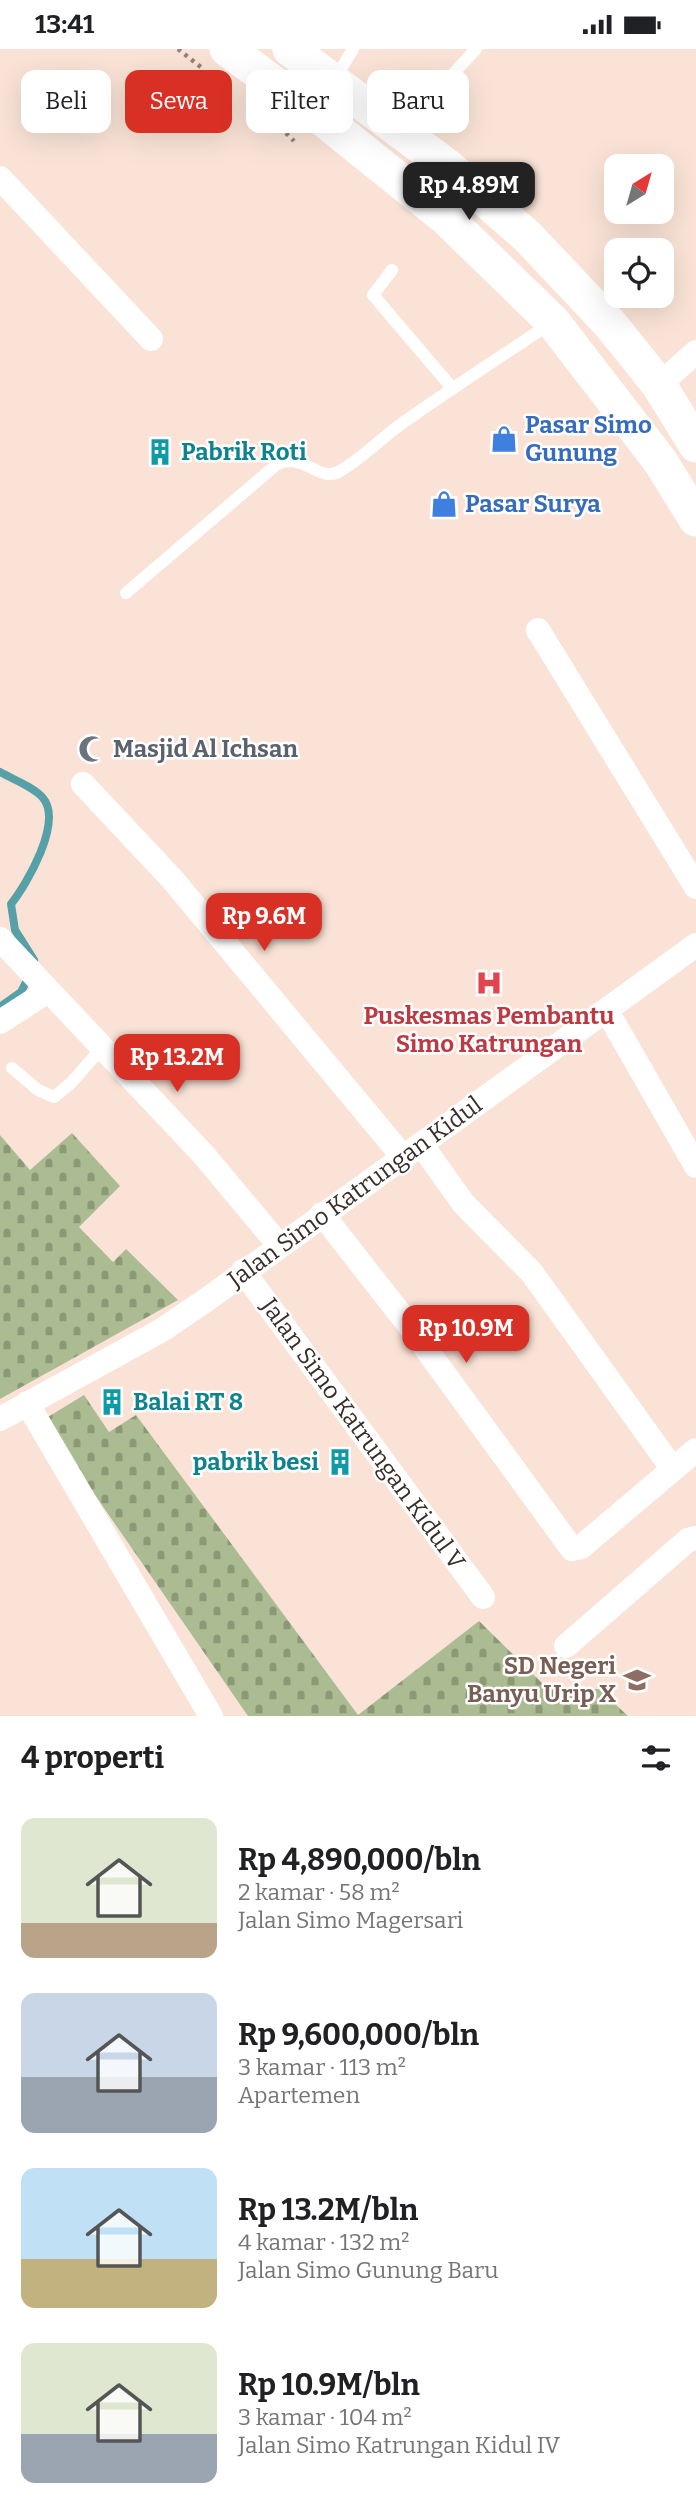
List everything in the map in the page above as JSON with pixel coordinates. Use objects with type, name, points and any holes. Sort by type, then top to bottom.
[{"type":"main road","points":[[227,49],[328,123],[446,218],[553,322],[660,461],[696,519]]},
{"type":"main road","points":[[290,49],[320,70]]},
{"type":"main road","points":[[353,94],[367,105]]},
{"type":"main road","points":[[404,133],[447,166],[528,237],[610,324],[659,385],[696,445]]},
{"type":"street","points":[[0,178],[151,339]]},
{"type":"street","points":[[659,385],[696,352]]},
{"type":"street","points":[[538,630],[696,887]]},
{"type":"street","points":[[83,784],[173,880],[412,1151],[532,1273],[672,1468]]},
{"type":"street","points":[[0,939],[203,1154],[279,1245]]},
{"type":"street","name":"Jalan Simo Katrungan Kidul","points":[[0,1419],[162,1329],[696,945]]},
{"type":"street","points":[[0,1022],[36,978]]},
{"type":"street","points":[[607,1011],[696,1165]]},
{"type":"street","points":[[322,1215],[405,1320],[572,1549],[581,1547],[696,1450]]},
{"type":"street","name":"Jalan Simo Katrungan Kidul V","points":[[243,1271],[483,1597]]},
{"type":"street","points":[[27,1403],[211,1716]]},
{"type":"street","points":[[566,1646],[688,1540],[696,1538]]},
{"type":"lane","points":[[341,70],[353,49]]},
{"type":"lane","points":[[457,70],[476,49]]},
{"type":"lane","points":[[392,270],[373,295],[453,389]]},
{"type":"lane","points":[[125,593],[276,465],[286,460],[301,461],[320,473],[339,473],[402,423],[553,322]]},
{"type":"lane","points":[[12,1068],[38,1090],[54,1097],[71,1083],[102,1048]]},
{"type":"green space","points":[[72,1133],[120,1186],[79,1227],[113,1262],[126,1249],[178,1300],[0,1399],[0,1135],[30,1170]]},
{"type":"green space","points":[[84,1395],[109,1432],[136,1415],[358,1715],[479,1621],[548,1689],[599,1689],[628,1716],[248,1716],[43,1420]]},
{"type":"waterway","points":[[0,772],[34,790],[43,798],[48,809],[49,822],[40,853],[26,882],[11,904],[15,930],[34,960]]},
{"type":"waterway","points":[[0,1007],[21,992],[30,974]]},
{"type":"place","name":"Pasar Simo Gunung","points":[[504,439]]},
{"type":"place","name":"Pabrik Roti","points":[[160,452]]},
{"type":"place","name":"Pasar Surya","points":[[444,504]]},
{"type":"place","name":"Masjid Al Ichsan","points":[[92,749]]},
{"type":"place","name":"Puskesmas Pembantu Simo Katrungan","points":[[489,983]]},
{"type":"place","name":"Balai RT 8","points":[[112,1402]]},
{"type":"place","name":"pabrik besi","points":[[340,1462]]},
{"type":"place","name":"SD Negeri Banyu Urip X","points":[[637,1680]]}]
